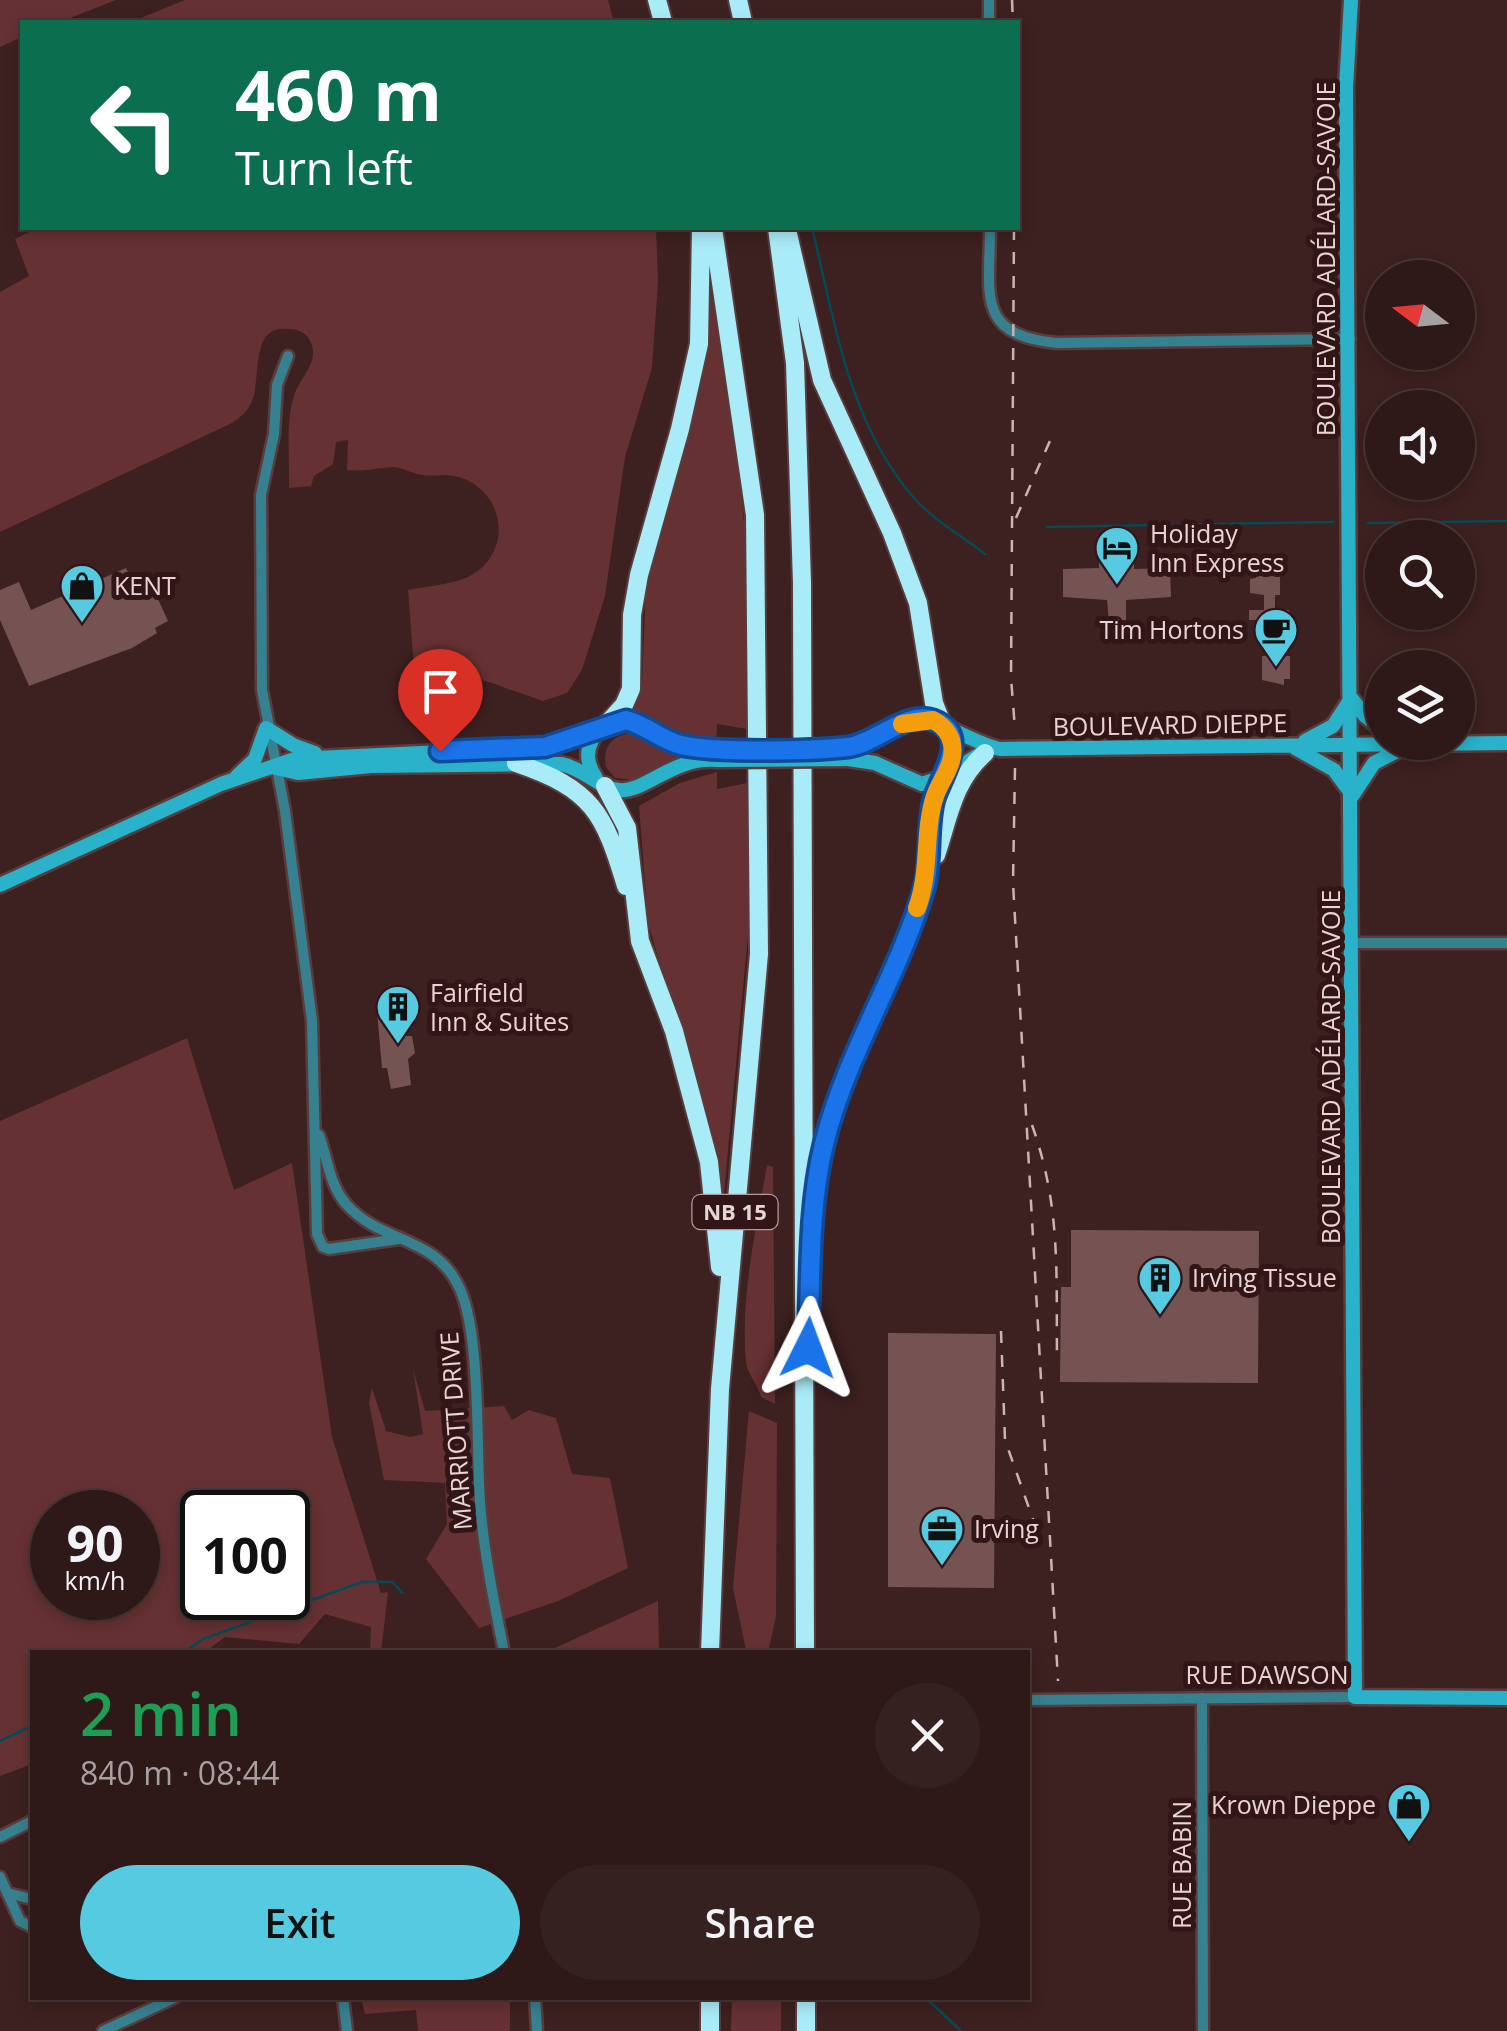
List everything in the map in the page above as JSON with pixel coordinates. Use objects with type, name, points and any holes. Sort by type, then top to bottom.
[{"type":"highway","points":[[602,728],[624,705],[631,689],[632,615],[639,574],[680,429],[699,344],[701,230]]},
{"type":"highway","name":"NB 15","points":[[710,1650],[720,1389],[759,954],[755,515],[713,230]]},
{"type":"highway","name":"NB 15","points":[[777,230],[795,364],[802,584],[805,1650]]},
{"type":"highway","points":[[787,230],[822,380],[892,533],[918,603],[934,703],[943,726]]},
{"type":"highway","points":[[804,1414],[814,1208],[824,1147],[844,1079],[924,888],[956,789],[966,770],[992,751]]},
{"type":"highway","points":[[516,763],[573,789],[594,806],[608,827],[652,980],[674,1032],[709,1162],[718,1228],[720,1389]]},
{"type":"highway","points":[[924,888],[932,810],[942,777]]},
{"type":"highway","points":[[602,784],[627,828],[636,916]]},
{"type":"highway","points":[[710,2000],[710,2031]]},
{"type":"highway","points":[[806,2000],[806,2031]]},
{"type":"main road","name":"BOULEVARD ADÉLARD-SAVOIE","points":[[1351,0],[1346,88],[1352,698],[1346,745],[1352,796],[1355,1697]]},
{"type":"main road","points":[[1290,746],[1330,729],[1352,698],[1365,717]]},
{"type":"main road","points":[[0,885],[233,780],[295,758],[545,747],[626,720],[676,744],[717,754],[848,753],[922,784],[942,777],[968,758],[992,751]]},
{"type":"main road","points":[[848,753],[913,720],[933,720],[992,751]]},
{"type":"main road","points":[[942,777],[953,756],[943,726]]},
{"type":"main road","points":[[233,780],[255,759],[266,728],[293,745],[328,755]]},
{"type":"main road","points":[[602,728],[587,760],[602,784]]},
{"type":"main road","name":"BOULEVARD DIEPPE","points":[[1475,742],[1507,742]]},
{"type":"main road","name":"BOULEVARD DIEPPE","points":[[992,751],[1365,744]]},
{"type":"main road","points":[[1290,746],[1334,770],[1352,796],[1378,760]]},
{"type":"main road","points":[[275,768],[298,773],[330,768],[516,763],[572,766],[602,784],[628,790],[676,765],[717,754]]},
{"type":"main road","name":"RUE DAWSON","points":[[1355,1697],[1507,1698]]},
{"type":"street","points":[[990,230],[994,308],[1002,328],[1014,336],[1057,343],[1350,339]]},
{"type":"street","name":"MARRIOTT DRIVE","points":[[288,356],[277,385],[274,434],[260,494],[262,690],[303,938],[312,1021],[319,1242],[322,1248],[340,1249],[398,1238]]},
{"type":"street","points":[[1353,943],[1507,943]]},
{"type":"street","name":"MARRIOTT DRIVE","points":[[314,1119],[334,1186],[346,1205],[398,1238],[425,1247],[438,1258],[464,1300],[485,1552],[504,1650]]},
{"type":"street","name":"RUE DAWSON","points":[[1030,1700],[1355,1697]]},
{"type":"street","name":"RUE BABIN","points":[[1202,1698],[1203,2031]]},
{"type":"street","points":[[0,1836],[30,1822]]},
{"type":"street","points":[[0,1877],[20,1922],[30,1926]]},
{"type":"street","points":[[7,1893],[30,1899]]},
{"type":"street","points":[[103,2031],[170,2000]]},
{"type":"street","points":[[343,2000],[347,2031]]},
{"type":"street","points":[[535,2000],[537,2031]]},
{"type":"shaded area","points":[[0,0],[116,0],[65,20],[20,20],[20,38],[0,47]]},
{"type":"shaded area","points":[[185,0],[608,0],[613,20],[136,20]]},
{"type":"shaded area","points":[[34,230],[656,230],[658,282],[652,368],[625,457],[605,596],[582,670],[567,693],[543,701],[486,681],[414,668],[408,590],[461,580],[482,568],[497,542],[496,514],[481,489],[461,478],[422,475],[392,467],[347,470],[348,440],[336,442],[333,464],[314,476],[311,486],[289,488],[291,407],[313,354],[309,339],[298,330],[276,330],[262,343],[252,401],[232,423],[0,532],[0,292],[29,276],[15,239]]},
{"type":"shaded area","points":[[710,285],[734,424],[748,561],[751,902],[722,1216],[692,1077],[648,922],[639,806],[680,783],[717,772],[717,789],[747,783],[747,729],[717,724],[716,741],[685,739],[633,713],[642,686],[646,584]]},
{"type":"shaded area","points":[[634,733],[687,753],[687,759],[637,780],[615,778],[606,767],[608,747],[615,739]]},
{"type":"shaded area","points":[[187,1038],[234,1190],[292,1163],[332,1437],[381,1593],[388,1592],[381,1650],[370,1650],[371,1627],[325,1614],[299,1644],[225,1637],[208,1650],[30,1650],[30,1765],[0,1776],[0,1121]]},
{"type":"shaded area","points":[[767,1165],[773,1167],[775,1404],[761,1397],[748,1370],[745,1337],[750,1263]]},
{"type":"shaded area","points":[[413,1369],[425,1411],[504,1406],[512,1420],[529,1410],[556,1418],[572,1474],[610,1478],[628,1568],[558,1601],[479,1628],[426,1559],[447,1524],[445,1483],[384,1480],[369,1403],[372,1388],[386,1431],[410,1437],[423,1434]]},
{"type":"shaded area","points":[[749,1411],[777,1423],[776,1616],[768,1650],[746,1650],[733,1588]]},
{"type":"shaded area","points":[[658,1601],[659,1650],[550,1650]]},
{"type":"shaded area","points":[[362,2000],[510,2000],[510,2031],[418,2031],[416,2010],[365,2014]]},
{"type":"shaded area","points":[[732,2000],[781,2000],[781,2031],[731,2031]]},
{"type":"building","name":"Holiday Inn Express","points":[[1099,551],[1134,553],[1134,569],[1170,568],[1171,597],[1126,600],[1126,622],[1109,622],[1107,600],[1063,597],[1063,569],[1099,568]]},
{"type":"building","points":[[1255,558],[1280,558],[1280,595],[1275,595],[1275,610],[1289,610],[1289,619],[1249,620],[1249,610],[1264,610],[1264,595],[1250,593],[1250,579],[1256,578]]},
{"type":"building","name":"KENT","points":[[126,568],[133,584],[148,577],[168,621],[132,648],[29,686],[0,620],[0,590],[19,582],[31,610]]},
{"type":"building","name":"Tim Hortons","points":[[1262,656],[1290,656],[1290,679],[1284,679],[1284,685],[1262,680]]},
{"type":"building","name":"Fairfield Inn & Suites","points":[[387,1000],[388,1005],[400,1004],[406,1036],[412,1036],[415,1053],[408,1059],[411,1085],[391,1089],[387,1068],[382,1068],[377,1011],[377,1001]]},
{"type":"building","name":"Irving Tissue","points":[[1071,1230],[1259,1231],[1258,1383],[1060,1382],[1061,1287],[1071,1287]]},
{"type":"building","points":[[888,1333],[996,1334],[994,1588],[888,1587]]},
{"type":"waterway","points":[[812,230],[847,369],[873,436],[913,497],[985,554]]},
{"type":"waterway","points":[[1475,521],[1507,521]]},
{"type":"waterway","points":[[1047,527],[1333,522]]},
{"type":"waterway","points":[[187,1650],[203,1639],[362,1582],[393,1582],[402,1593]]},
{"type":"waterway","points":[[0,1741],[30,1727]]},
{"type":"waterway","points":[[928,2000],[961,2031]]},
{"type":"railway","points":[[1012,0],[1013,20]]},
{"type":"railway","points":[[1014,230],[1011,678],[1015,729]]},
{"type":"railway","points":[[1016,518],[1053,434]]},
{"type":"railway","points":[[1015,768],[1013,883],[1058,1681]]},
{"type":"railway","points":[[1032,1125],[1052,1212],[1057,1356]]},
{"type":"railway","points":[[1001,1331],[1005,1440],[1041,1542]]},
{"type":"slow traffic","points":[[902,724],[922,718],[943,726],[953,756],[932,810],[929,864],[917,908]]},
{"type":"place","name":"Holiday Inn Express","points":[[1117,586]]},
{"type":"place","name":"KENT","points":[[82,624]]},
{"type":"place","name":"Tim Hortons","points":[[1276,668]]},
{"type":"place","name":"Fairfield Inn & Suites","points":[[398,1045]]},
{"type":"place","name":"Irving Tissue","points":[[1160,1316]]},
{"type":"place","name":"Irving","points":[[942,1567]]},
{"type":"place","name":"Krown Dieppe","points":[[1409,1843]]},
{"type":"route","points":[[440,751],[545,747],[626,720],[690,747],[848,747],[871,742],[902,724],[922,718],[943,726],[949,735],[953,756],[932,810],[924,888],[840,1089],[820,1163],[814,1208],[808,1348]]}]
